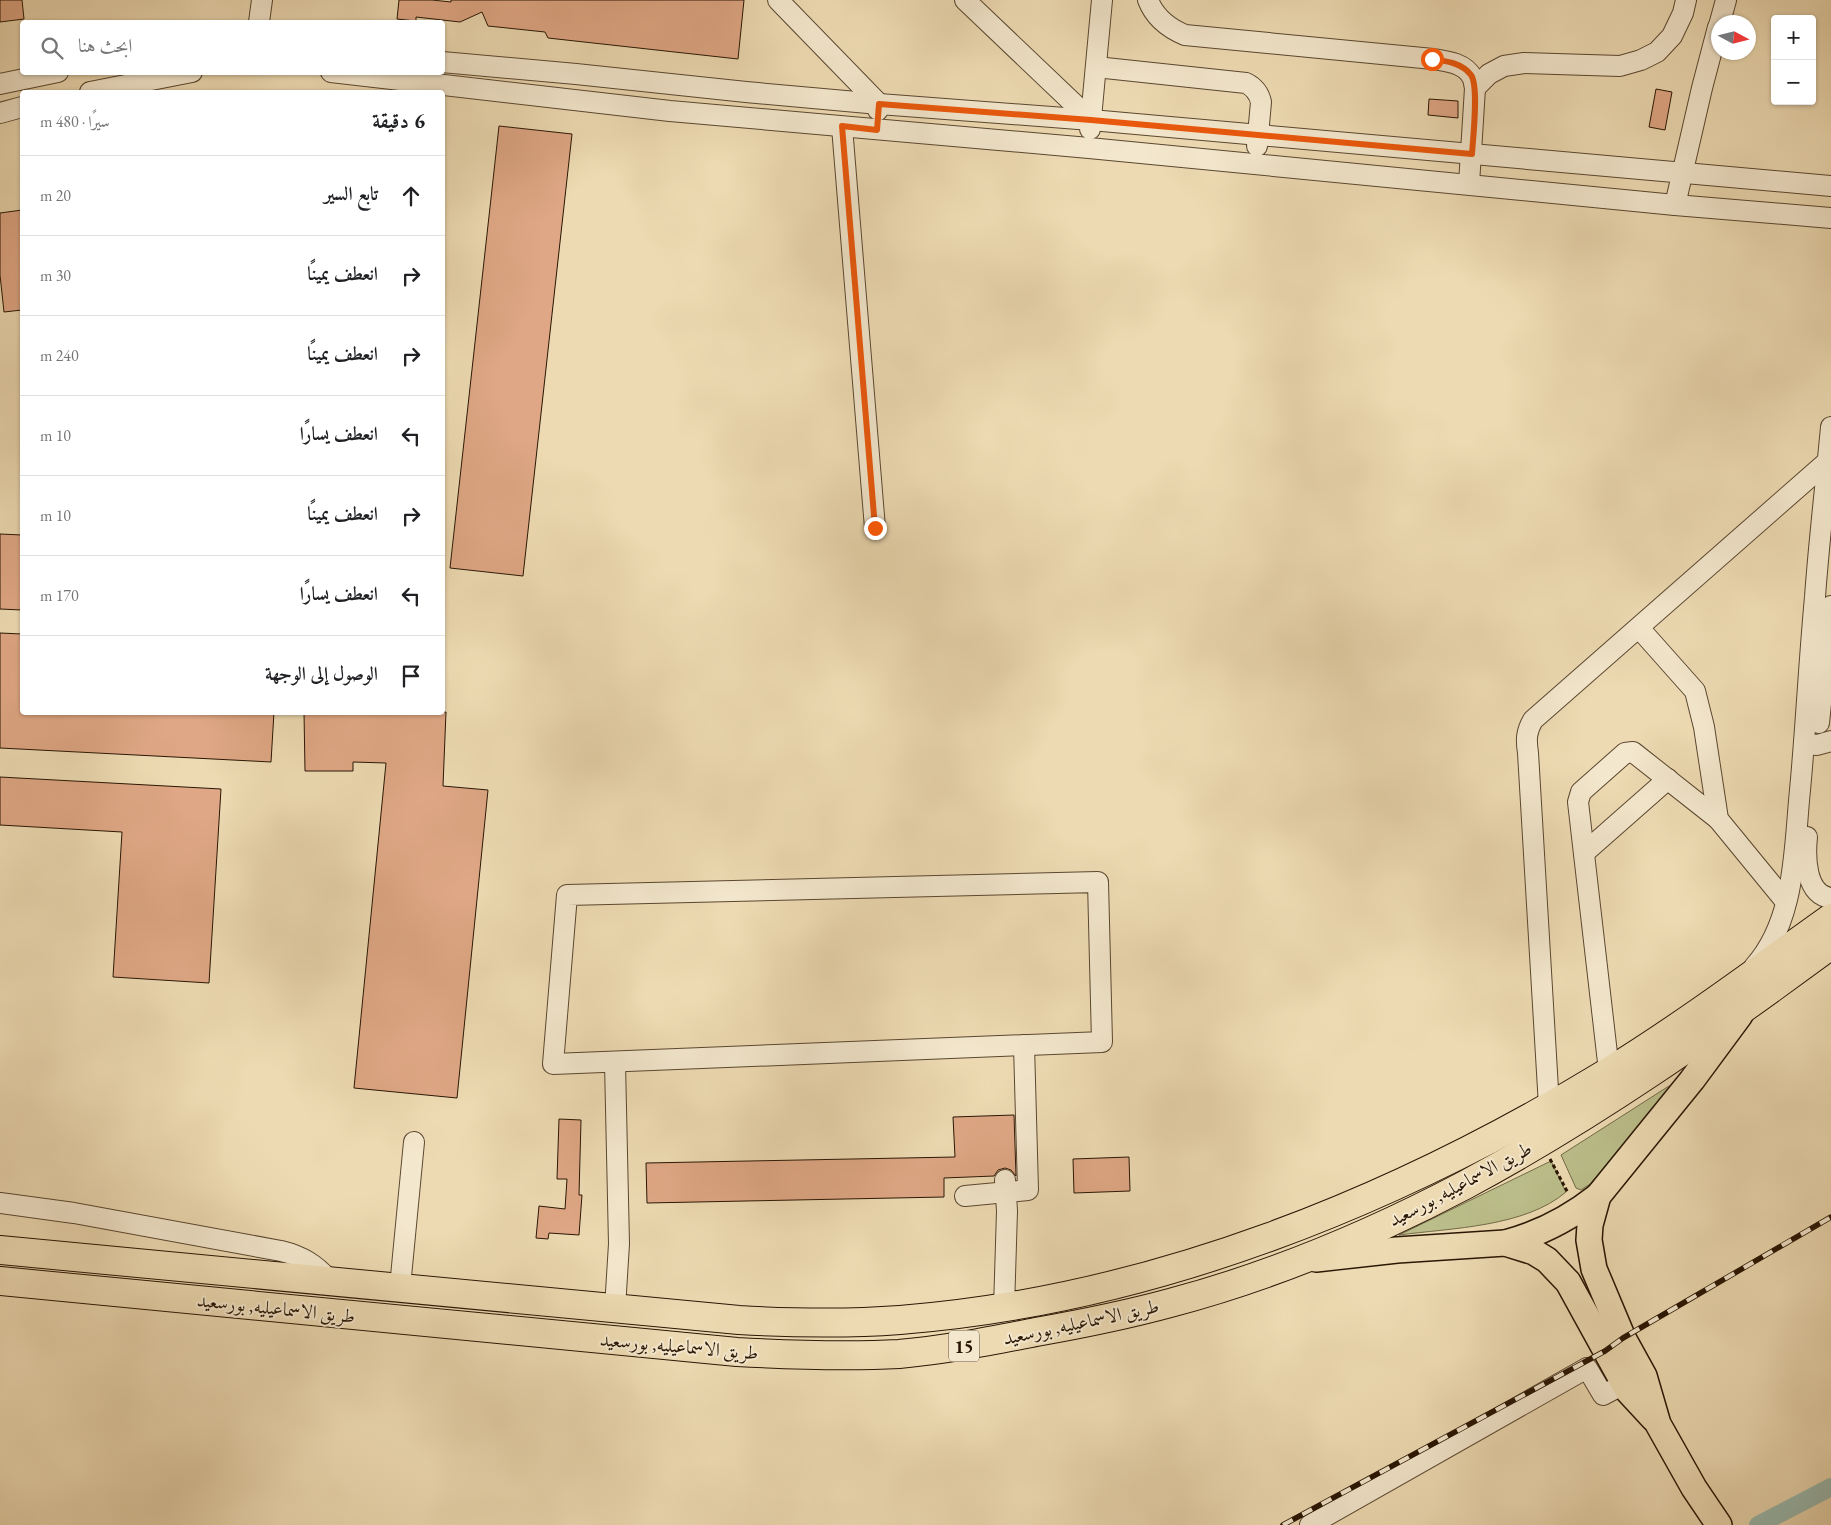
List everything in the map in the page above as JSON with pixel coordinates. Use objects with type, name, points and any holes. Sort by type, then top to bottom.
[{"type":"highway","name":"طريق الاسماعيليه, بورسعيد","points":[[0,1281],[583,1338],[793,1355],[901,1354],[956,1348],[1090,1322],[1170,1303],[1249,1279],[1301,1260],[1448,1193],[1542,1141],[1664,1064],[1831,918]]},
{"type":"highway","name":"طريق الاسماعيليه, بورسعيد","points":[[0,1250],[739,1320],[845,1323],[898,1320],[1004,1308],[1064,1296],[1166,1271],[1242,1247],[1299,1226],[1426,1170],[1549,1106],[1610,1071],[1668,1034],[1742,996],[1831,944]]},
{"type":"highway","points":[[583,1338],[588,1325],[589,1312],[587,1305]]},
{"type":"highway","points":[[649,1344],[646,1331],[649,1317],[653,1311]]},
{"type":"main road","points":[[1301,1260],[1397,1250],[1505,1243],[1550,1228],[1577,1212],[1598,1196],[1692,1080],[1742,996]]},
{"type":"main road","points":[[1598,1196],[1590,1224],[1589,1240],[1594,1269],[1623,1338],[1644,1376],[1658,1424]]},
{"type":"main road","points":[[1505,1243],[1520,1246],[1547,1260],[1568,1282],[1628,1391],[1658,1424],[1694,1488],[1719,1525]]},
{"type":"street","points":[[259,20],[262,0]]},
{"type":"street","points":[[778,0],[879,104],[877,130]]},
{"type":"street","points":[[965,0],[1091,120]]},
{"type":"street","points":[[1089,148],[1102,0]]},
{"type":"street","points":[[1148,0],[1151,8],[1161,21],[1172,30],[1185,34],[1452,62],[1462,67],[1472,76],[1475,88],[1469,184]]},
{"type":"street","points":[[1475,88],[1489,74],[1504,66],[1524,63],[1620,66],[1641,60],[1657,52],[1672,36],[1683,13],[1686,0]]},
{"type":"street","points":[[1722,15],[1726,0]]},
{"type":"street","points":[[1675,205],[1711,53]]},
{"type":"street","points":[[445,62],[879,104],[1091,120],[1831,186]]},
{"type":"street","points":[[1096,67],[1246,83],[1259,96],[1261,110],[1255,164]]},
{"type":"street","points":[[0,84],[44,75]]},
{"type":"street","points":[[100,90],[177,75]]},
{"type":"street","points":[[357,75],[670,111],[1089,148],[1675,205],[1831,218]]},
{"type":"street","points":[[0,113],[20,108]]},
{"type":"street","points":[[842,126],[875,528]]},
{"type":"street","points":[[1742,996],[1771,944],[1786,902],[1817,743],[1815,596],[1831,427]]},
{"type":"street","points":[[1549,1106],[1526,738],[1533,720],[1828,461]]},
{"type":"street","points":[[1830,617],[1806,846],[1812,885],[1826,898],[1831,898]]},
{"type":"street","points":[[1639,628],[1695,691],[1704,727],[1718,819]]},
{"type":"street","points":[[1610,1071],[1578,802],[1582,792],[1625,753],[1633,752],[1718,819],[1786,902]]},
{"type":"street","points":[[1584,852],[1668,779]]},
{"type":"street","points":[[1098,882],[1102,1042],[1024,1046],[553,1064],[567,895],[1098,882]]},
{"type":"street","points":[[965,1196],[1006,1186],[1028,1190],[1024,1046]]},
{"type":"street","points":[[615,1062],[619,1244],[615,1308]]},
{"type":"street","points":[[400,1288],[414,1142]]},
{"type":"street","points":[[1004,1308],[1006,1186]]},
{"type":"street","points":[[0,1203],[74,1213],[281,1251],[308,1261],[330,1281]]},
{"type":"street","points":[[1310,1525],[1587,1368],[1603,1394],[1624,1384]]},
{"type":"path","points":[[1542,1141],[1577,1212]]},
{"type":"green space","points":[[1669,1086],[1672,1087],[1672,1090],[1590,1184],[1581,1190],[1576,1188],[1561,1155]]},
{"type":"green space","points":[[1551,1161],[1566,1192],[1549,1204],[1509,1219],[1487,1224],[1399,1235]]},
{"type":"building","points":[[0,0],[22,0],[24,19],[0,22]]},
{"type":"building","points":[[399,0],[451,2],[451,0],[744,0],[738,59],[548,38],[545,32],[488,26],[482,12],[460,22],[416,17],[416,20],[397,19]]},
{"type":"building","points":[[1656,89],[1672,92],[1665,130],[1649,127]]},
{"type":"building","points":[[1429,99],[1458,101],[1458,118],[1428,115]]},
{"type":"building","points":[[499,126],[572,134],[523,576],[450,568]]},
{"type":"building","points":[[20,210],[20,310],[4,312],[0,275],[0,213]]},
{"type":"building","points":[[0,534],[20,535],[20,610],[0,609]]},
{"type":"building","points":[[0,633],[20,634],[20,715],[274,715],[271,762],[0,748]]},
{"type":"building","points":[[446,712],[443,786],[488,790],[457,1098],[354,1088],[386,763],[353,762],[353,771],[305,771],[304,715],[445,715]]},
{"type":"building","points":[[0,777],[221,789],[209,983],[113,977],[122,832],[0,825]]},
{"type":"building","points":[[1014,1115],[1016,1176],[1011,1170],[1005,1168],[998,1170],[994,1176],[944,1178],[944,1197],[647,1203],[646,1163],[955,1157],[953,1117]]},
{"type":"building","points":[[559,1119],[581,1120],[579,1195],[582,1195],[579,1235],[549,1233],[548,1239],[536,1238],[539,1206],[565,1209],[567,1179],[557,1179]]},
{"type":"building","points":[[1129,1157],[1130,1191],[1074,1193],[1073,1159]]},
{"type":"waterway","points":[[1758,1525],[1831,1487]]},
{"type":"railway","points":[[1283,1525],[1605,1351],[1623,1338],[1831,1217]]},
{"type":"route","points":[[875,528],[842,126],[877,130],[879,104],[1091,120],[1472,154],[1475,88],[1472,76],[1462,67],[1452,62],[1432,59]]}]
